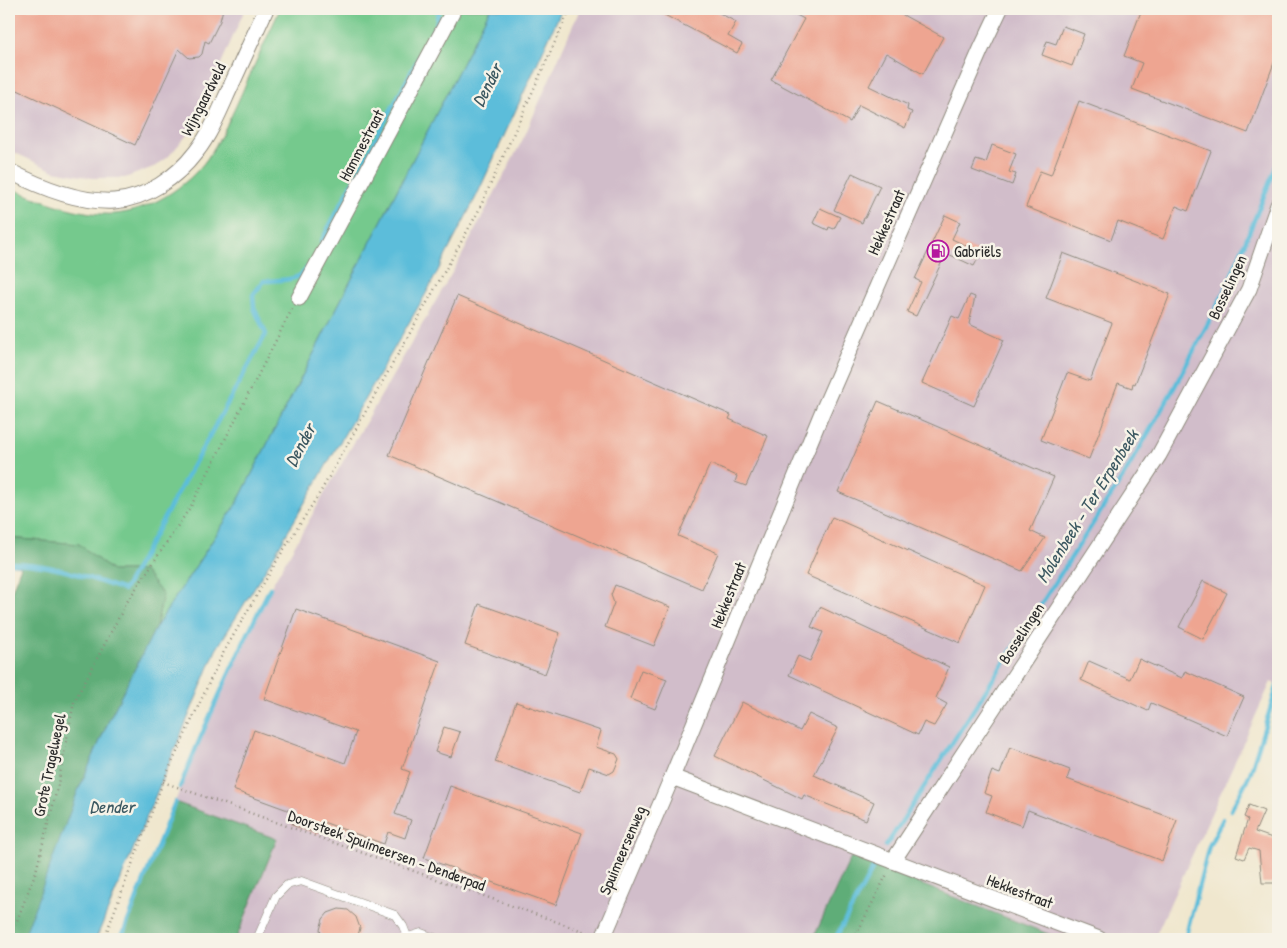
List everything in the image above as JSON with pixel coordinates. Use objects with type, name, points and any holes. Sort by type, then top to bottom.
[{"type":"street","name":"Wijngaardveld","points":[[9,172],[30,182],[66,194],[94,200],[114,201],[160,186],[196,152],[218,116],[266,9]]},
{"type":"street","name":"Hammestraat","points":[[298,298],[442,32],[452,13],[451,9]]},
{"type":"street","name":"Hekkestraat","points":[[1000,9],[821,414],[672,777],[1099,939]]},
{"type":"street","name":"Bosselingen","points":[[893,861],[1159,455],[1249,289],[1278,205]]},
{"type":"street","name":"Spuimeersenweg","points":[[603,938],[672,777]]},
{"type":"lane","points":[[257,939],[276,896],[287,884],[301,881],[395,915],[403,926],[408,938],[421,934],[437,939]]},
{"type":"path","points":[[104,939],[163,782],[222,655],[279,557],[321,491],[478,212],[570,9]]},
{"type":"path","name":"Grote Tragelwegel","points":[[10,939],[36,871],[57,789],[74,702],[127,602],[191,506],[298,298]]},
{"type":"path","name":"Doorsteek Spuimeersen - Denderpad","points":[[163,782],[603,938]]},
{"type":"path","points":[[854,939],[893,861]]},
{"type":"shaded area","points":[[9,9],[245,9],[203,105],[187,135],[169,156],[156,166],[125,178],[93,178],[54,171],[9,150]]},
{"type":"shaded area","points":[[580,9],[1278,9],[1278,685],[1271,682],[1154,939],[1061,939],[857,860],[814,939],[236,939],[175,802],[202,733],[236,656],[270,588],[460,259],[525,135]]},
{"type":"green space","points":[[280,9],[490,9],[237,503],[156,627],[163,595],[144,571],[112,571],[79,544],[9,538],[9,188],[74,210],[101,214],[128,212],[154,203],[166,196],[189,179],[212,151],[231,116]]},
{"type":"green space","points":[[9,538],[79,544],[112,571],[144,571],[163,595],[156,627],[110,718],[77,793],[54,863],[24,939],[9,939],[9,598],[21,566],[9,564]]},
{"type":"green space","points":[[175,802],[277,839],[236,939],[121,939]]},
{"type":"green space","points":[[851,857],[1061,939],[813,939]]},
{"type":"water","name":"Dender","points":[[490,9],[562,9],[477,195],[428,290],[275,554],[216,650],[96,939],[23,939],[77,793],[110,718],[156,627],[237,503]]},
{"type":"building","points":[[9,9],[223,9],[220,21],[209,43],[205,41],[202,54],[199,57],[189,58],[179,49],[135,145],[9,86]]},
{"type":"building","points":[[653,9],[712,9],[736,22],[728,36],[742,44],[737,53]]},
{"type":"building","points":[[785,9],[892,9],[943,37],[923,74],[886,53],[869,86],[908,105],[907,110],[912,112],[905,128],[859,105],[850,122],[771,80],[804,19]]},
{"type":"building","points":[[1142,9],[1278,9],[1278,52],[1248,133],[1132,89],[1142,63],[1124,56]]},
{"type":"building","points":[[1063,26],[1084,34],[1072,66],[1042,55],[1047,41],[1056,44]]},
{"type":"building","points":[[1079,101],[1211,151],[1188,211],[1176,206],[1163,239],[1118,221],[1111,240],[1026,207],[1040,171],[1051,175]]},
{"type":"building","points":[[992,145],[1016,154],[1009,172],[1016,174],[1012,185],[972,170],[976,160],[986,163]]},
{"type":"building","points":[[852,173],[880,186],[862,223],[834,210]]},
{"type":"building","points":[[820,208],[840,217],[834,229],[829,227],[828,230],[813,223]]},
{"type":"building","points":[[945,215],[960,222],[952,239],[981,253],[974,266],[946,253],[916,316],[907,312],[921,282],[915,279]]},
{"type":"building","points":[[1063,253],[1170,294],[1135,384],[1133,383],[1132,388],[1118,383],[1089,459],[1041,440],[1067,373],[1090,381],[1112,323],[1046,298]]},
{"type":"building","points":[[970,295],[975,297],[969,324],[1004,340],[974,406],[922,383],[952,316],[959,319]]},
{"type":"building","points":[[457,296],[731,415],[729,419],[768,436],[746,486],[735,482],[737,476],[710,464],[678,536],[718,553],[702,589],[389,455]]},
{"type":"building","points":[[878,401],[1054,477],[1030,531],[1045,538],[1022,571],[838,492]]},
{"type":"building","points":[[832,517],[985,585],[960,643],[806,575]]},
{"type":"building","points":[[1203,581],[1227,593],[1203,639],[1179,627]]},
{"type":"building","points":[[615,585],[670,607],[654,646],[605,627],[614,603],[611,595]]},
{"type":"building","points":[[479,604],[560,633],[545,674],[465,645]]},
{"type":"building","points":[[820,607],[949,667],[936,698],[947,704],[934,726],[924,722],[918,735],[789,675],[798,656],[810,661],[823,632],[811,627]]},
{"type":"building","points":[[296,609],[440,661],[402,769],[410,772],[395,814],[411,820],[405,838],[388,832],[384,844],[323,822],[318,834],[292,825],[296,813],[233,790],[254,730],[345,763],[356,732],[264,699]]},
{"type":"building","points":[[1139,659],[1182,678],[1185,671],[1244,697],[1227,736],[1151,703],[1148,711],[1081,680],[1089,661],[1130,679]]},
{"type":"building","points":[[641,670],[667,679],[655,709],[630,699]]},
{"type":"building","points":[[516,702],[601,731],[596,747],[616,754],[619,759],[614,771],[609,774],[589,767],[580,792],[495,762]]},
{"type":"building","points":[[742,702],[800,731],[809,714],[838,728],[814,775],[874,802],[866,820],[804,795],[802,799],[715,756]]},
{"type":"building","points":[[444,727],[460,732],[451,757],[435,752]]},
{"type":"building","points":[[1010,747],[1070,770],[1067,779],[1177,820],[1162,861],[1028,810],[1022,826],[986,812],[992,796],[984,793],[992,771],[1000,774]]},
{"type":"building","points":[[450,786],[582,833],[556,905],[424,858]]},
{"type":"building","points":[[1249,805],[1264,811],[1255,832],[1278,840],[1278,883],[1262,883],[1259,851],[1249,848],[1244,859],[1236,856],[1248,819],[1244,817]]},
{"type":"building","points":[[339,909],[348,910],[356,917],[360,928],[357,939],[323,939],[320,930],[323,919],[328,913]]},
{"type":"waterway","points":[[321,242],[436,25],[439,9]]},
{"type":"waterway","name":"Molenbeek - Ter Erpenbeek","points":[[886,846],[1126,472],[1175,386],[1225,291],[1278,162]]},
{"type":"waterway","points":[[9,563],[53,568],[124,590],[266,334],[254,308],[253,295],[264,281],[294,278],[304,273],[307,268]]},
{"type":"waterway","points":[[180,787],[223,686],[270,588]]},
{"type":"waterway","points":[[1231,810],[1250,774],[1278,684]]},
{"type":"waterway","points":[[121,939],[175,802]]},
{"type":"waterway","points":[[1185,939],[1209,846],[1223,819]]},
{"type":"waterway","name":"Molenbeek - Ter Erpenbeek","points":[[835,939],[873,868]]},
{"type":"place","name":"Gabriëls","points":[[938,251]]}]
